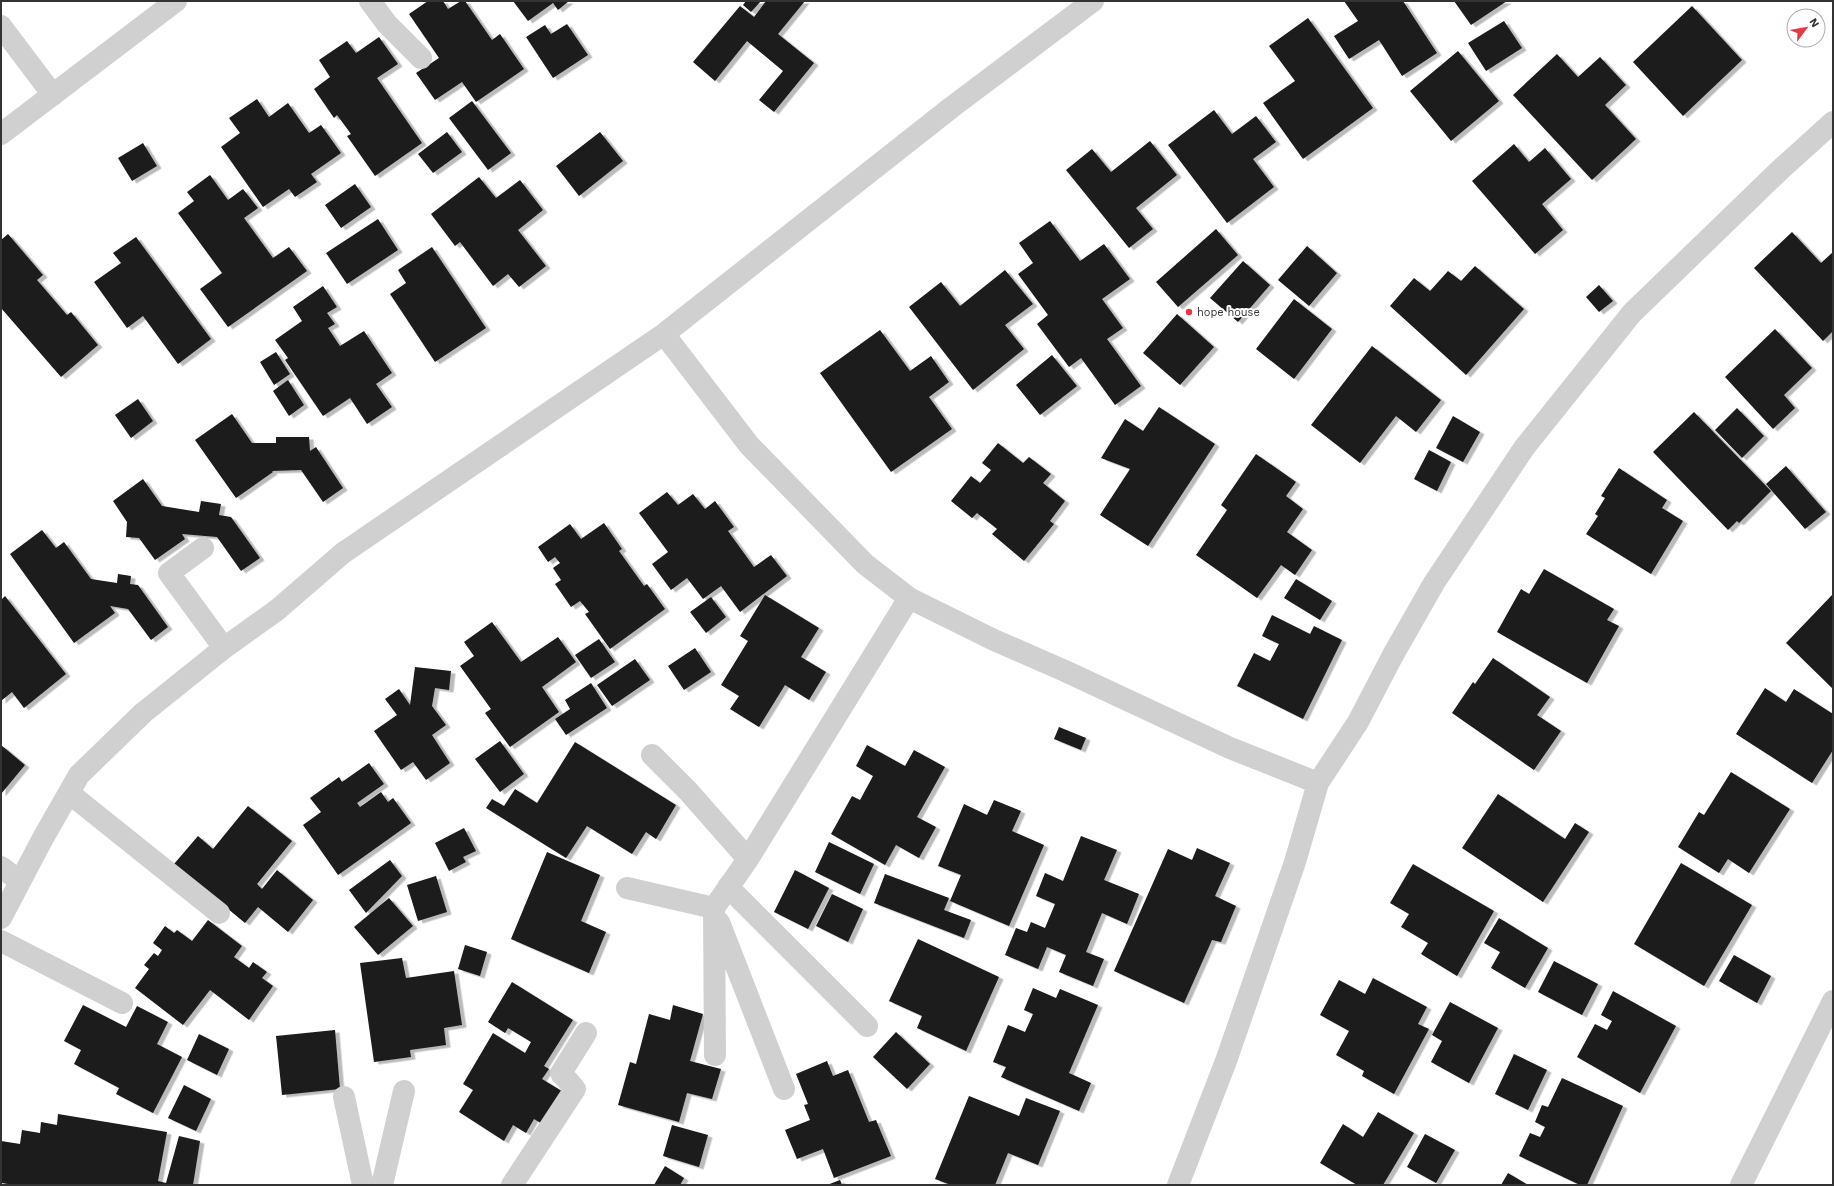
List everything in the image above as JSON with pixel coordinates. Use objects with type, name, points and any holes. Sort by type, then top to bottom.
[{"type":"street","points":[[370,1],[387,24],[421,58]]},
{"type":"street","points":[[1,918],[79,775],[143,713],[224,648],[277,610],[343,552],[664,334],[952,107],[1089,2]]},
{"type":"street","points":[[1,134],[53,95],[166,4]]},
{"type":"street","points":[[1,26],[53,95]]},
{"type":"street","points":[[1178,1185],[1226,1061],[1295,862],[1318,783],[1358,722],[1393,655],[1434,583],[1524,448],[1632,313],[1781,169],[1833,122]]},
{"type":"street","points":[[664,334],[749,446],[865,564],[909,598],[994,640],[1065,671],[1230,748],[1318,783]]},
{"type":"street","points":[[202,548],[169,573],[224,648]]},
{"type":"street","points":[[715,1054],[714,908],[748,859],[909,598]]},
{"type":"street","points":[[652,755],[688,791],[748,859]]},
{"type":"street","points":[[69,793],[219,913]]},
{"type":"street","points":[[1,867],[20,881]]},
{"type":"street","points":[[728,887],[867,1026]]},
{"type":"street","points":[[627,888],[714,908]]},
{"type":"street","points":[[714,908],[784,1089]]},
{"type":"street","points":[[1,941],[122,1003]]},
{"type":"street","points":[[1741,1185],[1833,1001]]},
{"type":"street","points":[[512,1185],[575,1089],[561,1072],[586,1033]]},
{"type":"street","points":[[382,1185],[404,1091]]},
{"type":"street","points":[[344,1097],[363,1185]]},
{"type":"building","points":[[428,1],[443,1],[448,9],[461,1],[465,1],[492,40],[500,34],[524,69],[476,102],[462,82],[435,100],[416,73],[439,58],[409,14]]},
{"type":"building","points":[[513,1],[569,1],[558,10],[553,3],[528,21]]},
{"type":"building","points":[[746,1],[761,1],[751,12],[743,5]]},
{"type":"building","points":[[766,1],[805,1],[778,34],[814,63],[774,112],[759,100],[783,71],[747,41],[715,81],[693,62],[740,6],[754,17]]},
{"type":"building","points":[[1344,1],[1403,1],[1437,53],[1402,76],[1379,40],[1349,59],[1334,36],[1358,21]]},
{"type":"building","points":[[1454,1],[1507,1],[1471,25]]},
{"type":"building","points":[[1692,6],[1742,60],[1683,116],[1633,62]]},
{"type":"building","points":[[1308,18],[1373,108],[1303,159],[1263,103],[1295,81],[1269,46]]},
{"type":"building","points":[[1504,21],[1522,48],[1486,71],[1468,43]]},
{"type":"building","points":[[567,24],[588,55],[553,78],[526,37],[545,25],[551,34]]},
{"type":"building","points":[[379,37],[398,64],[377,78],[422,143],[375,176],[347,136],[351,134],[337,115],[334,118],[314,89],[330,77],[319,60],[347,41],[356,53]]},
{"type":"building","points":[[1458,51],[1499,101],[1451,141],[1410,91]]},
{"type":"building","points":[[1557,54],[1578,77],[1600,57],[1626,85],[1605,105],[1636,139],[1592,180],[1513,95]]},
{"type":"building","points":[[257,99],[269,117],[288,103],[309,133],[321,125],[341,153],[311,174],[317,182],[295,197],[289,189],[263,207],[221,147],[240,133],[229,118]]},
{"type":"building","points":[[472,101],[511,153],[488,170],[449,118]]},
{"type":"building","points":[[1214,110],[1232,134],[1256,116],[1276,142],[1253,159],[1274,187],[1227,223],[1168,145]]},
{"type":"building","points":[[447,132],[462,152],[433,173],[418,154]]},
{"type":"building","points":[[600,132],[623,161],[579,196],[556,166]]},
{"type":"building","points":[[1150,141],[1177,175],[1136,208],[1153,229],[1129,248],[1066,170],[1092,149],[1111,172]]},
{"type":"building","points":[[143,143],[157,166],[132,181],[118,158]]},
{"type":"building","points":[[1514,144],[1529,162],[1545,148],[1571,179],[1542,204],[1563,230],[1535,254],[1472,181]]},
{"type":"building","points":[[210,175],[228,200],[243,189],[258,208],[244,218],[273,258],[289,247],[307,271],[228,327],[200,289],[222,273],[178,213],[194,201],[187,192]]},
{"type":"building","points":[[479,177],[496,198],[520,180],[543,210],[518,230],[546,266],[519,287],[508,274],[493,286],[460,242],[455,246],[431,214]]},
{"type":"building","points":[[355,184],[371,207],[341,228],[325,205]]},
{"type":"building","points":[[378,219],[398,250],[347,284],[326,253]]},
{"type":"building","points":[[1050,221],[1080,261],[1104,244],[1130,279],[1102,299],[1123,328],[1107,339],[1141,386],[1115,405],[1081,358],[1069,367],[1037,324],[1048,315],[1018,274],[1033,263],[1019,243]]},
{"type":"building","points":[[1216,229],[1238,255],[1178,307],[1156,282]]},
{"type":"building","points":[[1792,232],[1821,263],[1833,252],[1833,331],[1823,341],[1754,268]]},
{"type":"building","points":[[8,234],[43,275],[37,280],[67,315],[71,312],[98,345],[61,377],[1,308],[1,240]]},
{"type":"building","points":[[136,237],[211,339],[178,364],[143,316],[127,328],[94,282],[121,263],[113,253]]},
{"type":"building","points":[[1307,246],[1337,273],[1309,306],[1278,280]]},
{"type":"building","points":[[432,247],[486,328],[435,362],[390,294],[406,283],[398,270]]},
{"type":"building","points":[[1243,261],[1270,285],[1238,322],[1210,298]]},
{"type":"building","points":[[1475,266],[1524,309],[1466,375],[1390,306],[1414,278],[1430,291],[1448,271],[1461,281]]},
{"type":"building","points":[[1005,270],[1033,304],[1005,325],[1024,349],[973,390],[909,307],[941,282],[960,306]]},
{"type":"building","points":[[1599,285],[1613,301],[1599,312],[1586,297]]},
{"type":"building","points":[[323,286],[337,307],[327,313],[335,324],[328,328],[340,346],[364,331],[392,373],[376,384],[392,407],[367,424],[350,398],[323,416],[285,360],[288,358],[275,340],[302,321],[293,307]]},
{"type":"building","points":[[1294,299],[1332,329],[1294,379],[1256,349]]},
{"type":"building","points":[[1177,314],[1214,347],[1180,385],[1143,353]]},
{"type":"building","points":[[1775,329],[1812,368],[1784,395],[1795,408],[1773,429],[1725,377]]},
{"type":"building","points":[[880,330],[910,371],[931,356],[949,382],[929,397],[952,429],[891,472],[820,373]]},
{"type":"building","points":[[1372,346],[1441,400],[1416,432],[1396,416],[1360,463],[1311,425]]},
{"type":"building","points":[[276,352],[290,374],[274,385],[260,362]]},
{"type":"building","points":[[1052,355],[1077,386],[1040,415],[1016,385]]},
{"type":"building","points":[[288,380],[304,405],[289,416],[273,391]]},
{"type":"building","points":[[138,399],[153,421],[131,438],[115,415]]},
{"type":"building","points":[[1159,407],[1215,444],[1148,546],[1100,515],[1130,469],[1101,458],[1125,419],[1143,431]]},
{"type":"building","points":[[1737,408],[1764,436],[1742,458],[1715,430]]},
{"type":"building","points":[[1694,412],[1771,491],[1739,523],[1737,521],[1728,530],[1653,452]]},
{"type":"building","points":[[232,414],[252,443],[276,443],[276,437],[309,437],[310,451],[316,447],[343,488],[323,502],[301,470],[272,471],[273,472],[236,498],[195,440]]},
{"type":"building","points":[[1453,416],[1480,432],[1463,462],[1436,448]]},
{"type":"building","points":[[998,443],[1023,463],[1029,457],[1051,474],[1043,483],[1065,501],[1050,521],[1054,524],[1024,561],[992,534],[997,529],[977,513],[972,518],[951,501],[971,476],[980,483],[991,470],[982,463]]},
{"type":"building","points":[[1429,450],[1451,462],[1437,491],[1414,479]]},
{"type":"building","points":[[1256,454],[1296,482],[1286,496],[1303,509],[1287,532],[1312,550],[1295,575],[1281,565],[1257,598],[1196,555],[1227,510],[1221,505]]},
{"type":"building","points":[[1786,466],[1826,512],[1805,529],[1766,484]]},
{"type":"building","points":[[1619,468],[1667,500],[1662,508],[1683,521],[1651,574],[1586,534],[1598,516],[1595,514],[1605,498],[1601,496]]},
{"type":"building","points":[[143,479],[162,506],[199,512],[201,501],[221,504],[219,515],[231,517],[260,558],[241,571],[217,537],[182,534],[185,539],[155,560],[139,538],[126,537],[127,522],[113,501]]},
{"type":"building","points":[[667,492],[678,505],[693,494],[705,509],[715,501],[734,527],[728,531],[754,567],[771,555],[787,576],[740,612],[721,586],[703,599],[687,578],[671,590],[652,564],[668,552],[639,513]]},
{"type":"building","points":[[604,523],[622,549],[619,551],[644,586],[647,584],[665,609],[610,649],[585,614],[589,612],[580,601],[571,607],[555,584],[561,580],[553,568],[560,563],[555,557],[548,562],[538,547],[570,524],[581,539]]},
{"type":"building","points":[[42,530],[56,548],[64,542],[91,579],[117,583],[118,574],[131,576],[130,584],[138,585],[168,627],[151,640],[128,609],[110,606],[115,613],[74,643],[10,554]]},
{"type":"building","points":[[1544,569],[1614,609],[1607,620],[1619,626],[1587,683],[1497,632],[1521,589],[1529,594]]},
{"type":"building","points":[[1296,579],[1332,601],[1320,620],[1284,598]]},
{"type":"building","points":[[1833,594],[1833,689],[1786,643]]},
{"type":"building","points":[[765,595],[819,628],[801,657],[826,672],[809,700],[785,685],[759,727],[730,709],[739,696],[721,685],[748,641],[740,636]]},
{"type":"building","points":[[5,596],[66,674],[24,708],[12,692],[1,701],[1,600]]},
{"type":"building","points":[[711,597],[726,617],[706,633],[690,612]]},
{"type":"building","points":[[1272,615],[1310,634],[1314,626],[1342,640],[1303,719],[1237,686],[1254,653],[1270,661],[1279,644],[1262,636]]},
{"type":"building","points":[[492,622],[521,662],[558,637],[576,662],[542,687],[559,712],[510,747],[485,713],[491,709],[460,666],[474,656],[464,642]]},
{"type":"building","points":[[599,639],[615,662],[591,678],[575,655]]},
{"type":"building","points":[[695,648],[711,672],[684,690],[668,666]]},
{"type":"building","points":[[1493,658],[1550,697],[1537,715],[1561,731],[1534,770],[1452,713],[1473,682],[1475,684]]},
{"type":"building","points":[[635,659],[650,680],[612,706],[597,685]]},
{"type":"building","points":[[415,667],[451,671],[449,690],[435,688],[432,706],[446,725],[432,735],[450,763],[426,780],[413,762],[401,770],[374,731],[397,715],[385,699],[399,689],[410,705]]},
{"type":"building","points":[[591,683],[607,708],[566,735],[555,719],[570,709],[565,700]]},
{"type":"building","points":[[1765,688],[1786,702],[1794,689],[1833,714],[1833,750],[1812,783],[1736,734]]},
{"type":"building","points":[[1059,727],[1086,738],[1081,750],[1054,739]]},
{"type":"building","points":[[500,741],[524,774],[500,792],[475,759]]},
{"type":"building","points":[[575,742],[676,805],[656,839],[646,832],[632,854],[587,826],[566,858],[486,808],[492,799],[504,806],[515,789],[537,803]]},
{"type":"building","points":[[1,745],[25,765],[1,794]]},
{"type":"building","points":[[867,745],[905,766],[914,750],[945,767],[917,817],[936,827],[919,858],[896,845],[885,865],[831,834],[852,796],[860,800],[873,776],[856,766]]},
{"type":"building","points":[[369,763],[384,784],[357,803],[360,807],[381,792],[388,802],[393,798],[411,823],[338,875],[303,825],[321,812],[310,798],[339,777],[342,782]]},
{"type":"building","points":[[1731,772],[1790,809],[1749,873],[1728,859],[1719,873],[1678,847],[1699,812],[1704,815]]},
{"type":"building","points":[[1498,794],[1565,839],[1575,823],[1589,832],[1543,902],[1462,848]]},
{"type":"building","points":[[994,800],[1021,811],[1012,831],[1044,845],[1009,926],[950,901],[961,875],[938,866],[964,804],[987,815]]},
{"type":"building","points":[[248,806],[292,841],[257,884],[262,889],[277,870],[313,900],[288,932],[258,907],[245,923],[174,864],[198,836],[213,849]]},
{"type":"building","points":[[464,828],[476,851],[463,857],[466,862],[449,871],[435,843]]},
{"type":"building","points":[[1081,836],[1117,850],[1104,880],[1139,894],[1127,924],[1102,913],[1086,952],[1104,959],[1093,986],[1059,972],[1066,955],[1047,947],[1038,969],[1005,955],[1016,928],[1027,932],[1031,922],[1045,928],[1055,904],[1036,896],[1045,873],[1063,881]]},
{"type":"building","points":[[829,842],[874,864],[860,894],[815,872]]},
{"type":"building","points":[[1197,848],[1230,863],[1215,896],[1236,906],[1221,942],[1212,940],[1184,1003],[1114,971],[1168,849],[1192,860]]},
{"type":"building","points":[[547,852],[600,875],[581,921],[606,932],[589,973],[511,939]]},
{"type":"building","points":[[390,860],[402,876],[366,913],[349,890]]},
{"type":"building","points":[[1681,863],[1752,905],[1704,986],[1634,944]]},
{"type":"building","points":[[1413,864],[1494,911],[1457,976],[1421,954],[1428,943],[1401,927],[1409,914],[1390,903]]},
{"type":"building","points":[[795,870],[829,888],[808,929],[774,912]]},
{"type":"building","points":[[885,874],[949,898],[944,910],[971,920],[964,938],[874,903]]},
{"type":"building","points":[[436,876],[447,912],[418,921],[407,885]]},
{"type":"building","points":[[832,894],[863,909],[848,942],[816,926]]},
{"type":"building","points":[[389,898],[413,926],[378,955],[354,927]]},
{"type":"building","points":[[1499,918],[1548,948],[1525,988],[1491,968],[1500,952],[1484,943]]},
{"type":"building","points":[[208,920],[242,946],[234,957],[249,968],[253,962],[267,972],[262,978],[273,986],[249,1020],[210,990],[183,1025],[135,988],[149,969],[144,965],[154,953],[158,956],[162,950],[153,943],[165,926],[174,933],[177,930],[192,941]]},
{"type":"building","points":[[918,939],[999,977],[966,1051],[917,1028],[922,1016],[889,1001]]},
{"type":"building","points":[[465,945],[487,952],[480,976],[458,969]]},
{"type":"building","points":[[1734,955],[1771,976],[1757,1003],[1719,981]]},
{"type":"building","points":[[402,958],[406,978],[454,971],[462,1025],[444,1028],[446,1045],[410,1050],[411,1057],[374,1062],[360,963]]},
{"type":"building","points":[[1554,961],[1598,984],[1582,1015],[1538,992]]},
{"type":"building","points":[[1373,978],[1427,1007],[1418,1024],[1429,1029],[1394,1094],[1362,1076],[1364,1071],[1336,1055],[1349,1031],[1320,1015],[1339,980],[1365,994]]},
{"type":"building","points":[[512,982],[573,1020],[544,1066],[549,1069],[542,1079],[565,1093],[544,1125],[534,1119],[526,1133],[513,1125],[504,1141],[459,1112],[473,1090],[463,1084],[493,1033],[525,1053],[531,1042],[508,1028],[505,1033],[488,1022]]},
{"type":"building","points":[[1033,988],[1056,998],[1060,989],[1098,1005],[1069,1073],[1091,1083],[1079,1111],[1001,1077],[1006,1067],[993,1062],[1008,1025],[1025,1032],[1033,1014],[1024,1010]]},
{"type":"building","points":[[1613,991],[1676,1026],[1640,1093],[1577,1057],[1595,1024],[1607,1030],[1612,1021],[1601,1015]]},
{"type":"building","points":[[1450,1002],[1498,1028],[1469,1083],[1431,1062],[1442,1041],[1432,1035]]},
{"type":"building","points":[[83,1005],[126,1027],[137,1006],[168,1022],[157,1044],[182,1057],[153,1113],[116,1094],[119,1088],[74,1064],[81,1050],[64,1041]]},
{"type":"building","points":[[673,1005],[703,1014],[690,1061],[721,1069],[712,1099],[687,1093],[679,1122],[618,1105],[630,1062],[636,1064],[649,1014],[670,1020]]},
{"type":"building","points":[[335,1030],[340,1089],[282,1095],[276,1036]]},
{"type":"building","points":[[896,1032],[930,1064],[907,1089],[873,1057]]},
{"type":"building","points":[[199,1034],[229,1049],[217,1075],[187,1060]]},
{"type":"building","points":[[1514,1054],[1547,1070],[1528,1110],[1495,1094]]},
{"type":"building","points":[[827,1061],[833,1076],[848,1070],[869,1122],[876,1120],[891,1156],[834,1178],[823,1149],[797,1159],[785,1130],[810,1120],[804,1105],[808,1104],[796,1074]]},
{"type":"building","points":[[1562,1078],[1623,1106],[1587,1185],[1580,1185],[1519,1156],[1530,1133],[1540,1137],[1545,1127],[1535,1122],[1542,1105],[1548,1107]]},
{"type":"building","points":[[184,1085],[211,1099],[196,1131],[168,1118]]},
{"type":"building","points":[[969,1096],[1019,1116],[1026,1098],[1060,1111],[1038,1165],[1008,1153],[995,1185],[951,1185],[935,1179]]},
{"type":"building","points":[[1378,1112],[1414,1133],[1383,1185],[1357,1185],[1320,1163],[1343,1124],[1363,1137]]},
{"type":"building","points":[[58,1114],[167,1132],[158,1181],[166,1183],[179,1136],[200,1141],[193,1185],[15,1185],[1,1183],[1,1141],[20,1144],[22,1130],[40,1133],[41,1122],[57,1125]]},
{"type":"building","points":[[672,1125],[708,1135],[699,1167],[663,1156]]},
{"type":"building","points":[[1425,1134],[1455,1150],[1436,1183],[1407,1167]]},
{"type":"building","points":[[665,1166],[684,1178],[680,1185],[654,1185]]},
{"type":"building","points":[[1508,1173],[1528,1185],[1501,1185]]},
{"type":"building","points":[[840,1180],[842,1185],[827,1185]]},
{"type":"place","name":"hope house","points":[[1189,312]]}]
